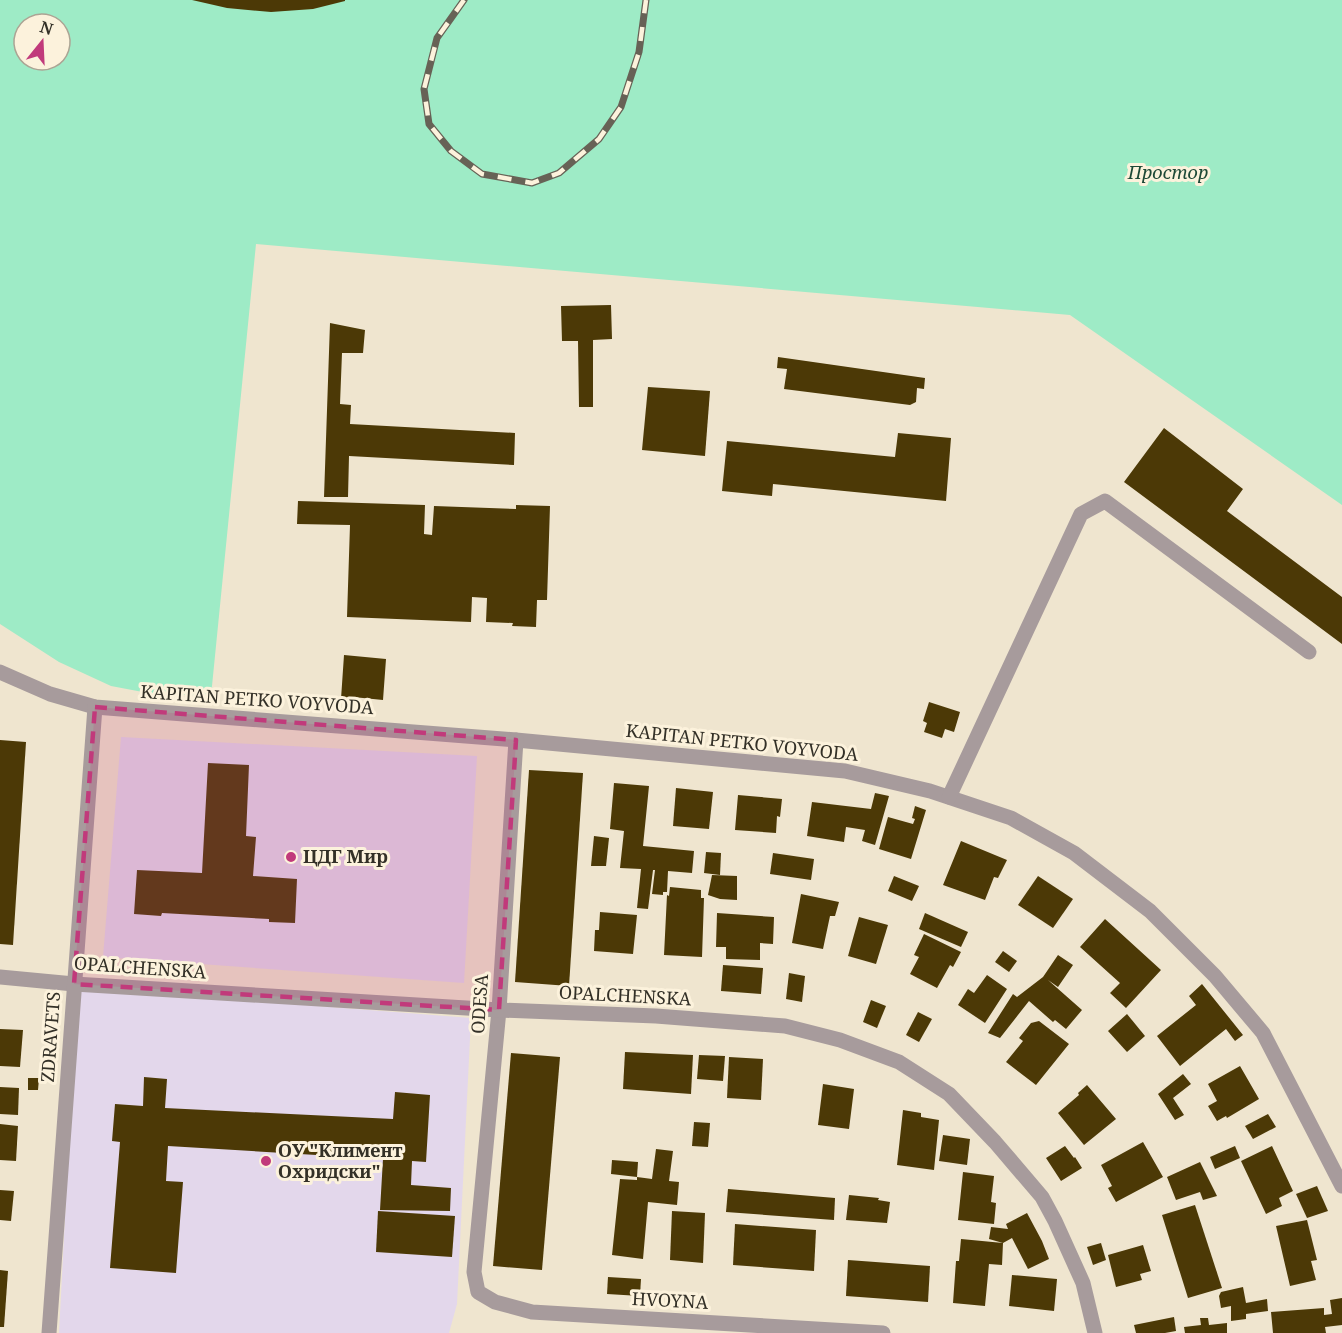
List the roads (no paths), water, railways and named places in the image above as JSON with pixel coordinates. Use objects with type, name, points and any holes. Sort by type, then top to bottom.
[{"type":"street","points":[[949,797],[1082,514],[1105,501],[1309,652]]},
{"type":"street","name":"KAPITAN PETKO VOYVODA","points":[[0,672],[50,694],[96,707],[516,740],[845,771],[949,797],[1011,818],[1074,854],[1150,911],[1215,976],[1263,1033],[1342,1186]]},
{"type":"street","name":"ZDRAVETS","points":[[49,1333],[96,707]]},
{"type":"street","name":"ODESA","points":[[474,1272],[499,1010],[516,740]]},
{"type":"street","name":"OPALCHENSKA","points":[[0,977],[74,984],[499,1010],[656,1016],[785,1026],[840,1040],[899,1062],[949,1094],[995,1142],[1041,1197],[1055,1221],[1083,1283],[1095,1333]]},
{"type":"street","name":"HVOYNA","points":[[474,1272],[478,1292],[495,1302],[532,1312],[883,1333]]},
{"type":"railway","points":[[464,0],[437,38],[424,89],[429,124],[451,151],[482,174],[532,183],[559,173],[599,139],[621,107],[639,52],[646,0]]},
{"type":"place","name":"ЦДГ Мир","points":[[291,857]]},
{"type":"place","name":"ОУ \"Климент Охридски\"","points":[[266,1161]]},
{"type":"park label","name":"Простор","points":[[1168,173]]}]
